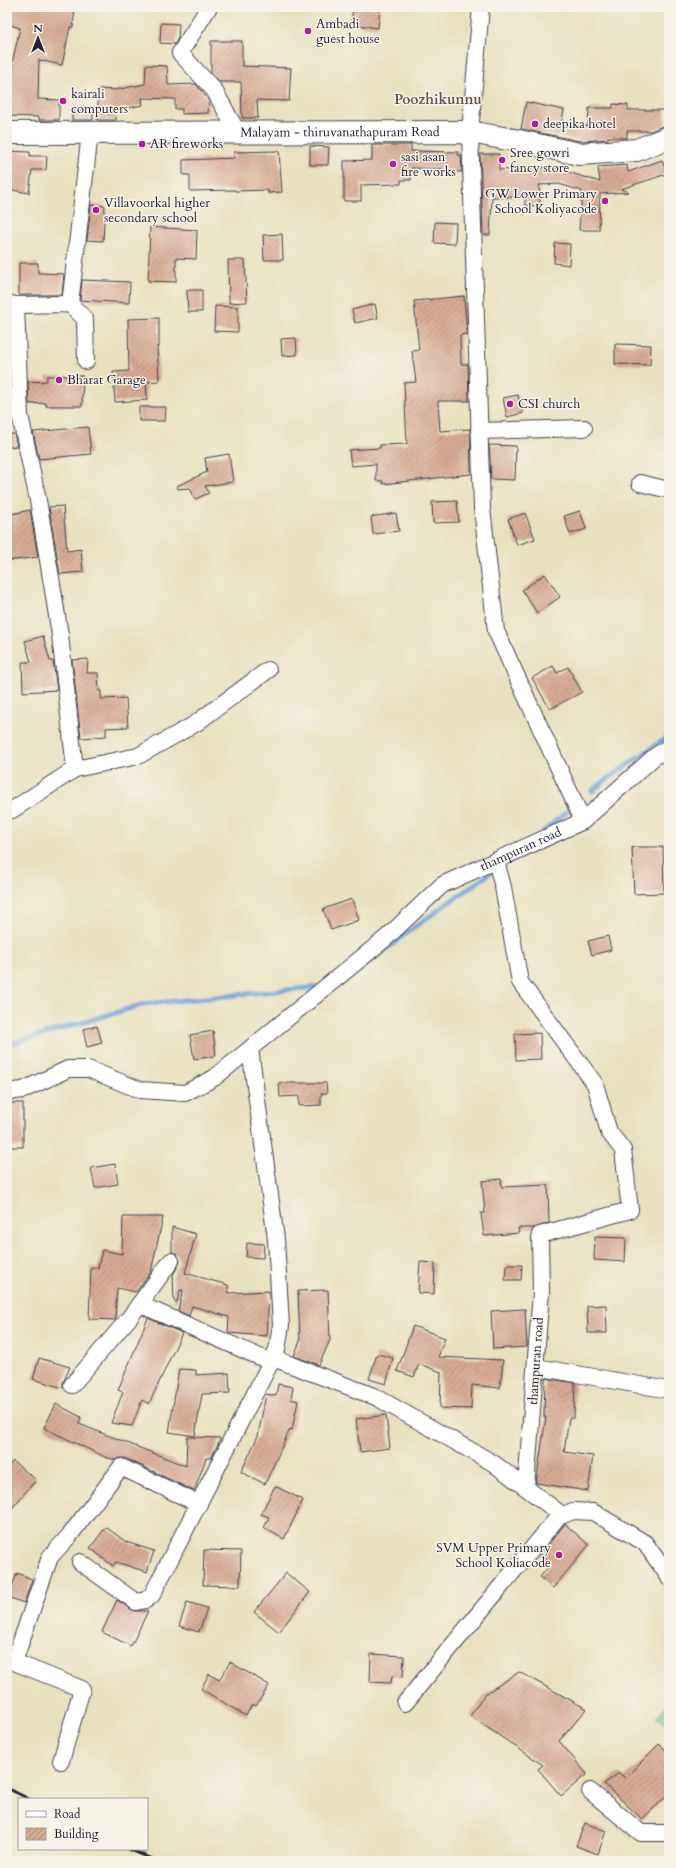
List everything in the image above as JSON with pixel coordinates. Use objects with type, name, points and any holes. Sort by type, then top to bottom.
[{"type":"main road","name":"Malayam - thiruvanathapuram Road","points":[[7,133],[470,132],[579,154],[637,150],[669,137]]},
{"type":"street","points":[[209,7],[180,53],[214,90],[238,133]]},
{"type":"street","points":[[481,7],[470,132],[482,508],[496,631],[512,670],[583,821]]},
{"type":"street","points":[[70,304],[90,133]]},
{"type":"street","points":[[75,769],[60,635],[38,500],[20,415],[12,304],[70,304],[85,319],[86,361]]},
{"type":"street","points":[[479,431],[584,428]]},
{"type":"street","points":[[640,483],[669,490]]},
{"type":"street","points":[[7,810],[18,806],[75,769],[138,756],[195,724],[268,670]]},
{"type":"street","name":"thampuran road","points":[[7,1092],[23,1090],[68,1070],[88,1070],[140,1090],[185,1093],[214,1078],[386,938],[442,885],[583,821],[654,757],[669,747]]},
{"type":"street","name":"thampuran road","points":[[496,861],[501,879],[520,982],[555,1028],[570,1053],[595,1084],[609,1132],[623,1150],[630,1210],[540,1235],[541,1292],[526,1487]]},
{"type":"street","points":[[80,1562],[136,1602],[146,1600],[152,1595],[277,1350],[281,1325],[276,1239],[250,1049]]},
{"type":"street","points":[[72,1385],[139,1304],[171,1260]]},
{"type":"street","points":[[139,1304],[272,1360],[376,1397],[492,1462],[562,1515]]},
{"type":"street","points":[[536,1367],[669,1390]]},
{"type":"street","points":[[61,1761],[82,1689],[14,1662],[50,1558],[70,1535],[121,1467],[199,1504]]},
{"type":"street","points":[[405,1703],[558,1517],[562,1515],[573,1511],[593,1512],[645,1542],[669,1577]]},
{"type":"street","points":[[590,1791],[641,1833],[669,1833]]},
{"type":"green space","points":[[669,1702],[669,1727],[657,1717]]},
{"type":"building","points":[[7,7],[75,7],[73,27],[70,27],[62,65],[39,60],[38,99],[59,100],[59,120],[39,120],[39,117],[7,116],[8,81],[20,28],[7,24]]},
{"type":"building","points":[[353,7],[380,8],[378,28],[351,24]]},
{"type":"building","points":[[161,23],[179,24],[178,38],[175,44],[160,43]]},
{"type":"building","points":[[211,41],[242,41],[242,66],[291,68],[289,101],[257,100],[258,118],[242,118],[241,82],[220,82],[211,73]]},
{"type":"building","points":[[146,65],[167,66],[168,85],[196,84],[209,101],[208,113],[182,114],[182,109],[175,109],[175,99],[142,98],[143,105],[117,110],[116,120],[97,120],[99,89],[115,90],[145,84]]},
{"type":"building","points":[[526,102],[564,110],[561,126],[588,126],[589,108],[613,108],[613,104],[628,105],[628,110],[665,110],[665,125],[651,131],[627,131],[627,138],[608,137],[608,139],[580,141],[521,129]]},
{"type":"building","points":[[72,111],[93,111],[93,120],[72,120]]},
{"type":"building","points":[[372,145],[411,145],[411,151],[458,152],[458,155],[461,155],[462,172],[447,171],[447,169],[411,168],[411,180],[401,180],[401,184],[361,185],[361,201],[344,201],[344,161],[372,160]]},
{"type":"building","points":[[310,146],[329,147],[328,165],[310,165]]},
{"type":"building","points":[[7,151],[30,152],[30,156],[47,156],[46,170],[32,170],[29,193],[7,189]]},
{"type":"building","points":[[279,151],[282,192],[268,193],[268,190],[190,191],[190,175],[183,175],[183,160],[234,158],[234,152]]},
{"type":"building","points":[[480,154],[499,154],[499,170],[552,167],[600,182],[598,167],[627,165],[628,172],[662,160],[667,174],[621,189],[629,192],[600,194],[599,230],[579,230],[582,191],[559,184],[539,185],[540,205],[525,206],[525,197],[492,197],[490,235],[483,235]]},
{"type":"building","points":[[91,205],[105,206],[103,241],[87,240]]},
{"type":"building","points":[[435,222],[456,223],[455,244],[434,243]]},
{"type":"building","points":[[150,227],[197,230],[196,259],[176,258],[176,282],[148,281]]},
{"type":"building","points":[[282,234],[283,260],[264,260],[263,235]]},
{"type":"building","points":[[555,243],[570,244],[569,265],[554,263]]},
{"type":"building","points":[[228,260],[245,260],[247,302],[229,303]]},
{"type":"building","points":[[19,263],[38,263],[38,273],[64,274],[62,295],[19,295]]},
{"type":"building","points":[[82,280],[130,282],[129,303],[80,300]]},
{"type":"building","points":[[187,290],[202,290],[202,312],[188,312]]},
{"type":"building","points":[[464,296],[467,334],[460,335],[461,364],[468,364],[469,401],[438,401],[440,431],[470,429],[471,474],[383,484],[383,481],[376,481],[376,464],[351,466],[349,450],[380,448],[380,445],[407,444],[404,383],[416,382],[412,351],[419,350],[414,301]]},
{"type":"building","points":[[375,304],[378,318],[355,323],[352,310]]},
{"type":"building","points":[[215,306],[238,307],[238,332],[214,331]]},
{"type":"building","points":[[159,318],[159,346],[157,346],[159,381],[146,382],[147,400],[115,402],[113,372],[129,371],[128,319]]},
{"type":"building","points":[[296,338],[297,355],[282,356],[281,339]]},
{"type":"building","points":[[615,344],[651,345],[650,365],[615,364]]},
{"type":"building","points":[[47,376],[83,376],[82,406],[46,406],[46,403],[29,404],[28,382],[47,381]]},
{"type":"building","points":[[518,395],[523,413],[507,417],[503,398]]},
{"type":"building","points":[[139,407],[166,407],[165,421],[139,421]]},
{"type":"building","points":[[88,427],[91,454],[39,459],[33,432]]},
{"type":"building","points":[[7,434],[14,434],[17,446],[7,447]]},
{"type":"building","points":[[489,445],[516,446],[515,480],[491,479]]},
{"type":"building","points":[[229,454],[233,482],[205,486],[209,493],[195,499],[190,488],[178,489],[177,486],[207,472],[205,458]]},
{"type":"building","points":[[457,501],[459,522],[433,523],[432,502]]},
{"type":"building","points":[[63,506],[67,551],[81,549],[83,572],[60,574],[49,507]]},
{"type":"building","points":[[30,510],[38,557],[7,561],[7,515]]},
{"type":"building","points":[[580,511],[586,529],[570,534],[564,516]]},
{"type":"building","points":[[396,513],[399,531],[373,534],[371,517]]},
{"type":"building","points":[[525,513],[535,539],[517,545],[508,519]]},
{"type":"building","points":[[545,574],[560,597],[537,613],[522,590]]},
{"type":"building","points":[[43,636],[50,661],[53,661],[57,690],[23,692],[22,662],[31,662],[25,641]]},
{"type":"building","points":[[88,659],[87,673],[98,673],[101,699],[126,698],[128,727],[106,728],[106,736],[81,738],[72,660]]},
{"type":"building","points":[[553,666],[557,673],[568,667],[582,692],[550,709],[532,678]]},
{"type":"building","points":[[632,847],[663,847],[664,893],[634,894]]},
{"type":"building","points":[[352,899],[359,920],[331,930],[323,909]]},
{"type":"building","points":[[608,936],[611,950],[592,955],[588,941]]},
{"type":"building","points":[[97,1026],[102,1043],[87,1047],[83,1029]]},
{"type":"building","points":[[213,1031],[216,1056],[194,1059],[190,1035]]},
{"type":"building","points":[[540,1033],[541,1059],[516,1060],[515,1034]]},
{"type":"building","points":[[279,1083],[326,1083],[327,1093],[321,1094],[321,1105],[299,1106],[299,1096],[280,1097]]},
{"type":"building","points":[[7,1103],[23,1103],[23,1147],[7,1147]]},
{"type":"building","points":[[115,1164],[118,1184],[95,1188],[91,1168]]},
{"type":"building","points":[[501,1179],[502,1187],[548,1185],[549,1223],[534,1228],[518,1228],[519,1233],[484,1236],[481,1213],[485,1213],[482,1181]]},
{"type":"building","points":[[123,1217],[163,1217],[151,1272],[136,1292],[117,1288],[115,1320],[89,1319],[91,1268],[98,1268],[102,1250],[122,1254]]},
{"type":"building","points":[[172,1227],[196,1234],[185,1273],[228,1285],[229,1293],[269,1291],[267,1336],[228,1333],[229,1317],[192,1306],[189,1316],[178,1311],[183,1290],[180,1290],[177,1302],[174,1301],[173,1275],[180,1262],[177,1254],[172,1252]]},
{"type":"building","points":[[595,1237],[626,1238],[625,1262],[594,1260]]},
{"type":"building","points":[[247,1243],[264,1244],[263,1258],[246,1257]]},
{"type":"building","points":[[420,1262],[435,1263],[434,1294],[418,1293]]},
{"type":"building","points":[[506,1265],[522,1265],[521,1280],[505,1280]]},
{"type":"building","points":[[328,1290],[330,1340],[319,1365],[294,1356],[300,1341],[298,1291]]},
{"type":"building","points":[[606,1305],[607,1333],[588,1333],[587,1306]]},
{"type":"building","points":[[525,1309],[527,1347],[493,1349],[491,1311]]},
{"type":"building","points":[[148,1318],[182,1333],[149,1404],[142,1400],[132,1426],[111,1423],[123,1392],[118,1390]]},
{"type":"building","points":[[413,1326],[445,1338],[438,1357],[503,1360],[500,1388],[472,1385],[471,1409],[440,1408],[441,1372],[419,1364],[414,1377],[397,1371]]},
{"type":"building","points":[[377,1354],[393,1358],[386,1384],[369,1379]]},
{"type":"building","points":[[39,1358],[70,1367],[63,1383],[63,1388],[33,1379]]},
{"type":"building","points":[[179,1369],[196,1370],[196,1375],[229,1373],[230,1393],[202,1394],[195,1436],[169,1432]]},
{"type":"building","points":[[545,1378],[575,1383],[574,1418],[569,1418],[564,1452],[593,1456],[588,1491],[536,1483],[546,1417],[544,1417]]},
{"type":"building","points":[[278,1384],[293,1387],[291,1399],[298,1401],[292,1430],[290,1429],[265,1484],[241,1472],[258,1436],[266,1394],[276,1396]]},
{"type":"building","points":[[56,1404],[81,1417],[79,1424],[186,1466],[187,1437],[220,1438],[211,1458],[206,1458],[194,1491],[125,1458],[115,1460],[105,1457],[44,1428]]},
{"type":"building","points":[[386,1415],[390,1448],[360,1452],[356,1419]]},
{"type":"building","points":[[13,1461],[36,1480],[7,1514],[7,1468]]},
{"type":"building","points":[[275,1486],[303,1500],[284,1539],[264,1528],[269,1517],[261,1514]]},
{"type":"building","name":"SVM Upper Primary School Koliacode","points":[[565,1524],[589,1545],[553,1588],[540,1577],[551,1564],[540,1554]]},
{"type":"building","points":[[106,1527],[126,1542],[154,1551],[147,1572],[116,1562],[113,1566],[90,1548]]},
{"type":"building","points":[[204,1550],[241,1551],[240,1586],[203,1585]]},
{"type":"building","points":[[17,1573],[32,1579],[24,1603],[8,1597]]},
{"type":"building","points":[[286,1573],[310,1592],[279,1632],[254,1612]]},
{"type":"building","points":[[117,1600],[134,1611],[148,1611],[131,1646],[102,1632]]},
{"type":"building","points":[[187,1602],[207,1608],[199,1632],[179,1626]]},
{"type":"building","points":[[371,1654],[404,1656],[403,1677],[392,1676],[391,1683],[370,1682]]},
{"type":"building","points":[[230,1662],[269,1685],[256,1706],[252,1704],[246,1716],[201,1689],[209,1674],[219,1680]]},
{"type":"building","points":[[519,1672],[587,1709],[559,1741],[587,1774],[561,1796],[538,1769],[543,1765],[470,1716],[485,1694]]},
{"type":"building","points":[[659,1744],[669,1753],[669,1794],[642,1819],[604,1784],[619,1773],[625,1778]]},
{"type":"building","points":[[585,1823],[606,1831],[598,1854],[576,1846]]},
{"type":"waterway","points":[[592,791],[669,736]]},
{"type":"waterway","points":[[543,832],[570,809]]},
{"type":"waterway","points":[[342,984],[413,928],[496,869]]},
{"type":"waterway","points":[[7,1045],[145,1004],[317,987]]},
{"type":"railway","points":[[7,1788],[27,1798]]},
{"type":"railway","points":[[131,1850],[157,1861]]},
{"type":"place","name":"Ambadi guest house","points":[[308,31]]},
{"type":"place","name":"kairali computers","points":[[63,101]]},
{"type":"place","name":"deepika hotel","points":[[535,124]]},
{"type":"place","name":"AR fireworks","points":[[142,144]]},
{"type":"place","name":"Sree gowri fancy store","points":[[502,160]]},
{"type":"place","name":"sasi asan fire works","points":[[393,164]]},
{"type":"place","name":"GW Lower Primary School Koliyacode","points":[[605,201]]},
{"type":"place","name":"Villavoorkal higher secondary school","points":[[96,210]]},
{"type":"place","name":"Bharat Garage","points":[[59,380]]},
{"type":"place","name":"CSI church","points":[[510,404]]},
{"type":"place","name":"SVM Upper Primary School Koliacode","points":[[559,1555]]},
{"type":"district","name":"Poozhikunnu","points":[[438,99]]}]
